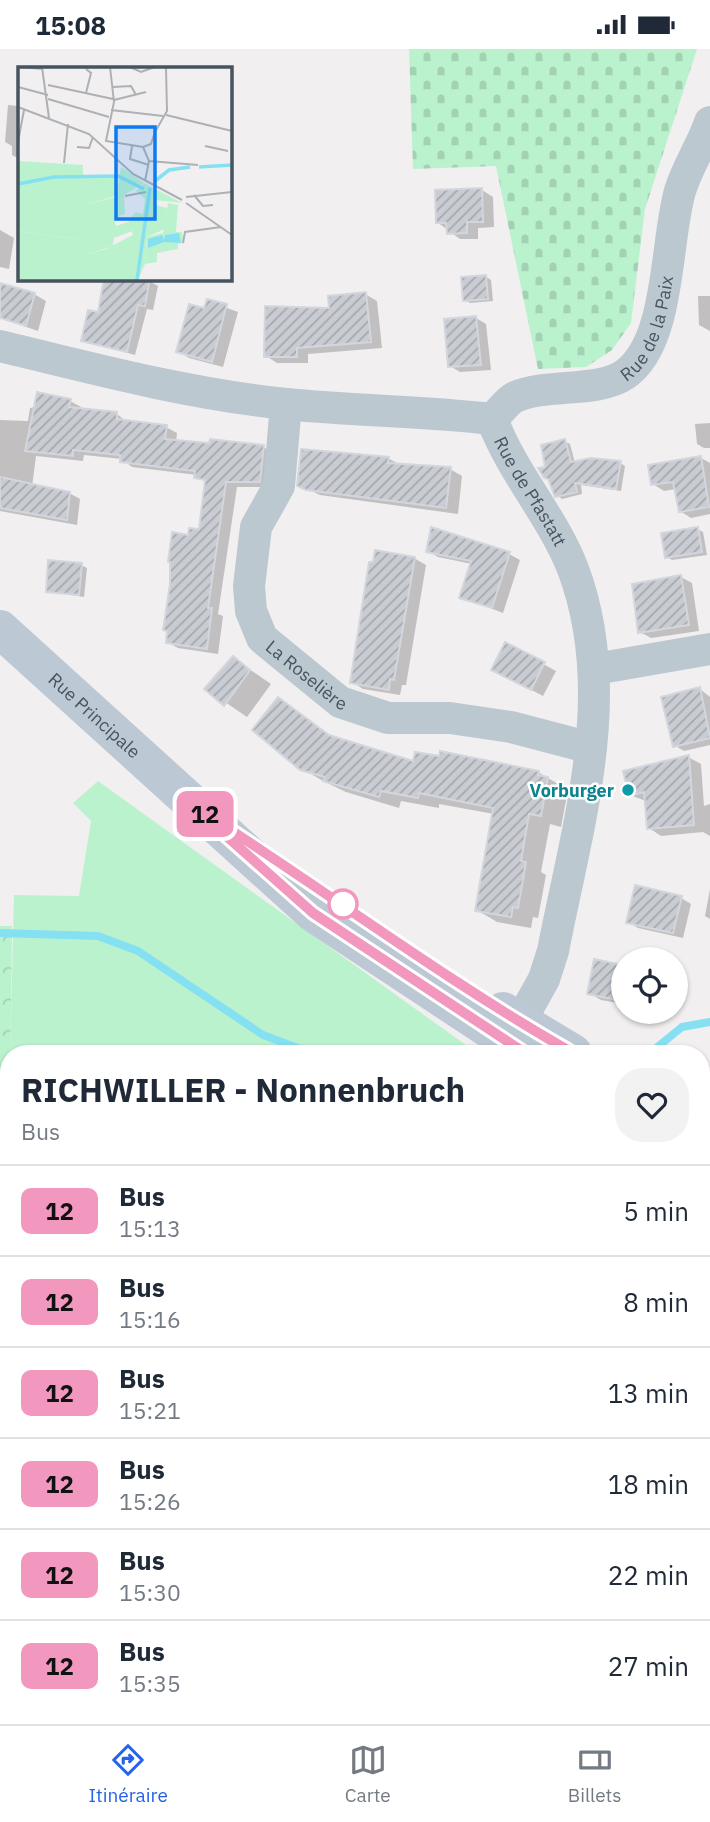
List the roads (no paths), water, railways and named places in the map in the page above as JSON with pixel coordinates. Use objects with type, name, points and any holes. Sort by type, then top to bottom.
[{"type":"main road","name":"Rue Principale","points":[[0,629],[189,803],[290,867],[539,1045]]},
{"type":"street","name":"Rue de la Paix","points":[[492,419],[513,397],[607,381],[624,375],[641,359],[655,333],[672,223],[681,188],[708,131]]},
{"type":"street","name":"Rue de Pfastatt","points":[[0,346],[156,384],[286,404],[427,411],[492,419],[511,462],[572,566],[588,626],[595,669],[591,748],[553,951],[544,979],[540,1045]]},
{"type":"street","name":"La Roselière","points":[[286,404],[279,486],[256,527],[248,586],[251,611],[262,638],[340,702],[388,718],[463,720],[512,727],[591,748]]},
{"type":"street","points":[[595,669],[710,649]]},
{"type":"waterway","points":[[0,933],[98,936],[138,951],[263,1035],[290,1045]]},
{"type":"waterway","points":[[660,1045],[682,1027],[710,1022]]},
{"type":"place","name":"Vorburger","points":[[628,790]]}]
